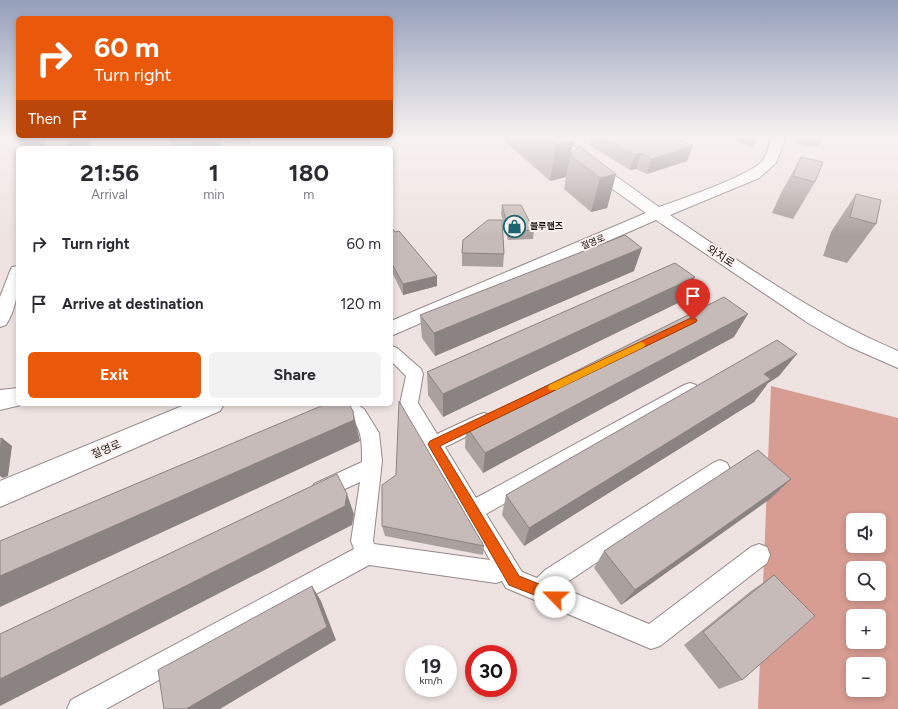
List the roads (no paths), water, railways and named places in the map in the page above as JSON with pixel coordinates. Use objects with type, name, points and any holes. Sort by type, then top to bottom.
[{"type":"main road","name":"와치로","points":[[597,170],[657,214],[820,322],[854,340],[898,360]]},
{"type":"main road","name":"절영로","points":[[396,325],[657,214],[754,175],[760,170]]},
{"type":"main road","points":[[0,400],[16,397]]},
{"type":"main road","name":"절영로","points":[[0,494],[207,406]]},
{"type":"street","points":[[0,321],[16,277]]},
{"type":"street","points":[[393,354],[420,378],[410,404],[514,580],[651,637],[759,555]]},
{"type":"street","points":[[473,510],[701,384]]},
{"type":"street","points":[[345,406],[358,414],[370,433],[371,467],[362,540],[367,554]]},
{"type":"street","points":[[434,444],[498,413]]},
{"type":"street","points":[[307,498],[371,467]]},
{"type":"street","points":[[541,591],[553,578],[720,469]]},
{"type":"street","points":[[80,709],[367,554],[496,572],[506,567]]},
{"type":"place","name":"블루핸즈","points":[[515,226]]}]
